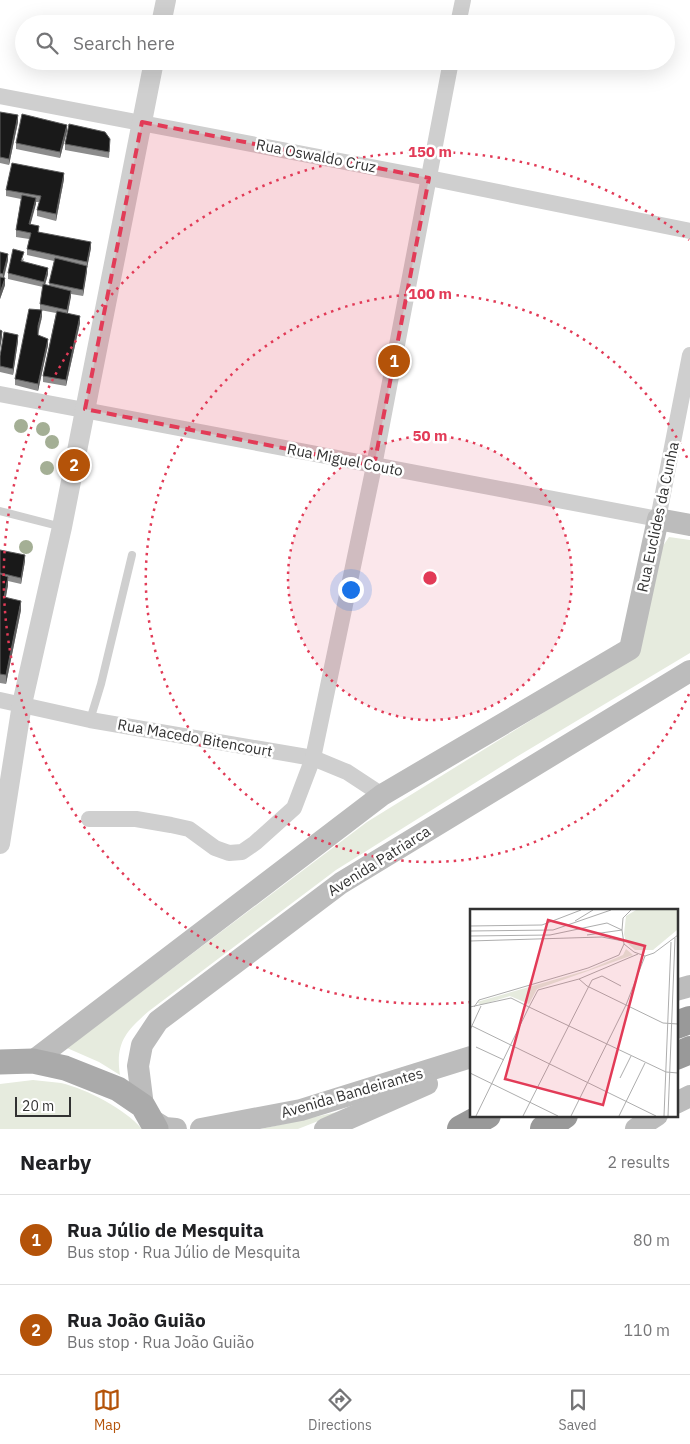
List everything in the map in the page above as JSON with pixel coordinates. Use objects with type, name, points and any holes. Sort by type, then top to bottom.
[{"type":"highway","points":[[678,1024],[690,1020]]},
{"type":"highway","points":[[678,1055],[690,1050]]},
{"type":"highway","points":[[461,1129],[485,1116]]},
{"type":"highway","points":[[544,1129],[563,1116]]},
{"type":"highway","points":[[551,1129],[563,1116]]},
{"type":"main road","name":"Rua Miguel Couto","points":[[658,519],[690,525]]},
{"type":"main road","name":"Rua Euclides da Cunha","points":[[382,795],[630,649],[658,519]]},
{"type":"main road","name":"Avenida Patriarca","points":[[151,1118],[138,1066],[142,1045],[158,1021],[341,883],[690,671]]},
{"type":"main road","points":[[33,1061],[382,795]]},
{"type":"main road","name":"Avenida Bandeirantes","points":[[201,1129],[301,1110],[470,1057]]},
{"type":"main road","points":[[0,1062],[33,1061],[65,1068],[118,1090],[165,1128],[176,1129]]},
{"type":"main road","name":"Avenida Bandeirantes","points":[[325,1129],[470,1064]]},
{"type":"main road","points":[[678,1102],[690,1096]]},
{"type":"main road","points":[[636,1129],[655,1116]]},
{"type":"street","points":[[163,15],[166,0]]},
{"type":"street","points":[[460,15],[463,0]]},
{"type":"street","points":[[0,844],[22,704],[62,527],[152,70]]},
{"type":"street","points":[[89,819],[136,819],[189,829],[215,848],[230,853],[242,852],[255,843],[294,808],[313,758],[374,466],[449,70]]},
{"type":"street","name":"Rua Oswaldo Cruz","points":[[0,96],[429,178],[690,231]]},
{"type":"street","name":"Rua Euclides da Cunha","points":[[658,519],[690,355]]},
{"type":"street","name":"Rua Miguel Couto","points":[[0,394],[658,519]]},
{"type":"street","name":"Rua Macedo Bitencourt","points":[[0,700],[90,720],[313,758],[347,772],[382,795]]},
{"type":"lane","points":[[0,511],[62,527]]},
{"type":"lane","points":[[90,720],[101,684],[132,555]]},
{"type":"highlighted area","points":[[142,122],[429,178],[374,466],[85,409]]},
{"type":"shaded area","points":[[669,537],[690,540],[690,653],[518,756],[336,870],[141,1018],[128,1032],[121,1046],[119,1054],[120,1075],[99,1062],[67,1048],[367,822],[638,654],[660,550]]},
{"type":"shaded area","points":[[33,1080],[61,1083],[94,1095],[126,1114],[142,1129],[0,1129],[0,1084]]},
{"type":"shaded area","points":[[346,1110],[298,1129],[261,1129]]},
{"type":"building","points":[[0,112],[18,115],[9,159],[0,157]]},
{"type":"building","points":[[22,114],[67,125],[60,152],[16,143]]},
{"type":"building","points":[[69,124],[105,132],[110,139],[109,152],[65,144]]},
{"type":"building","points":[[12,163],[64,173],[56,214],[37,210],[41,196],[6,190]]},
{"type":"building","points":[[22,195],[36,198],[29,224],[39,226],[38,232],[91,242],[87,262],[27,249],[31,233],[16,230]]},
{"type":"building","points":[[13,249],[24,252],[21,261],[48,268],[44,282],[8,273]]},
{"type":"building","points":[[0,252],[8,254],[3,274],[0,273]]},
{"type":"building","points":[[55,258],[87,266],[83,290],[49,283]]},
{"type":"building","points":[[0,277],[5,278],[0,293]]},
{"type":"building","points":[[43,284],[71,291],[67,310],[40,304]]},
{"type":"building","points":[[29,309],[42,310],[38,335],[48,339],[38,384],[15,379]]},
{"type":"building","points":[[57,311],[80,316],[66,380],[43,376]]},
{"type":"building","points":[[4,332],[18,335],[13,369],[0,366]]},
{"type":"building","points":[[0,550],[25,555],[21,578],[0,573]]},
{"type":"building","points":[[0,574],[8,577],[4,597],[21,601],[6,675],[0,674]]},
{"type":"place","name":"Rua Júlio de Mesquita","points":[[394,361]]},
{"type":"place","name":"Rua João Guião","points":[[74,465]]}]
